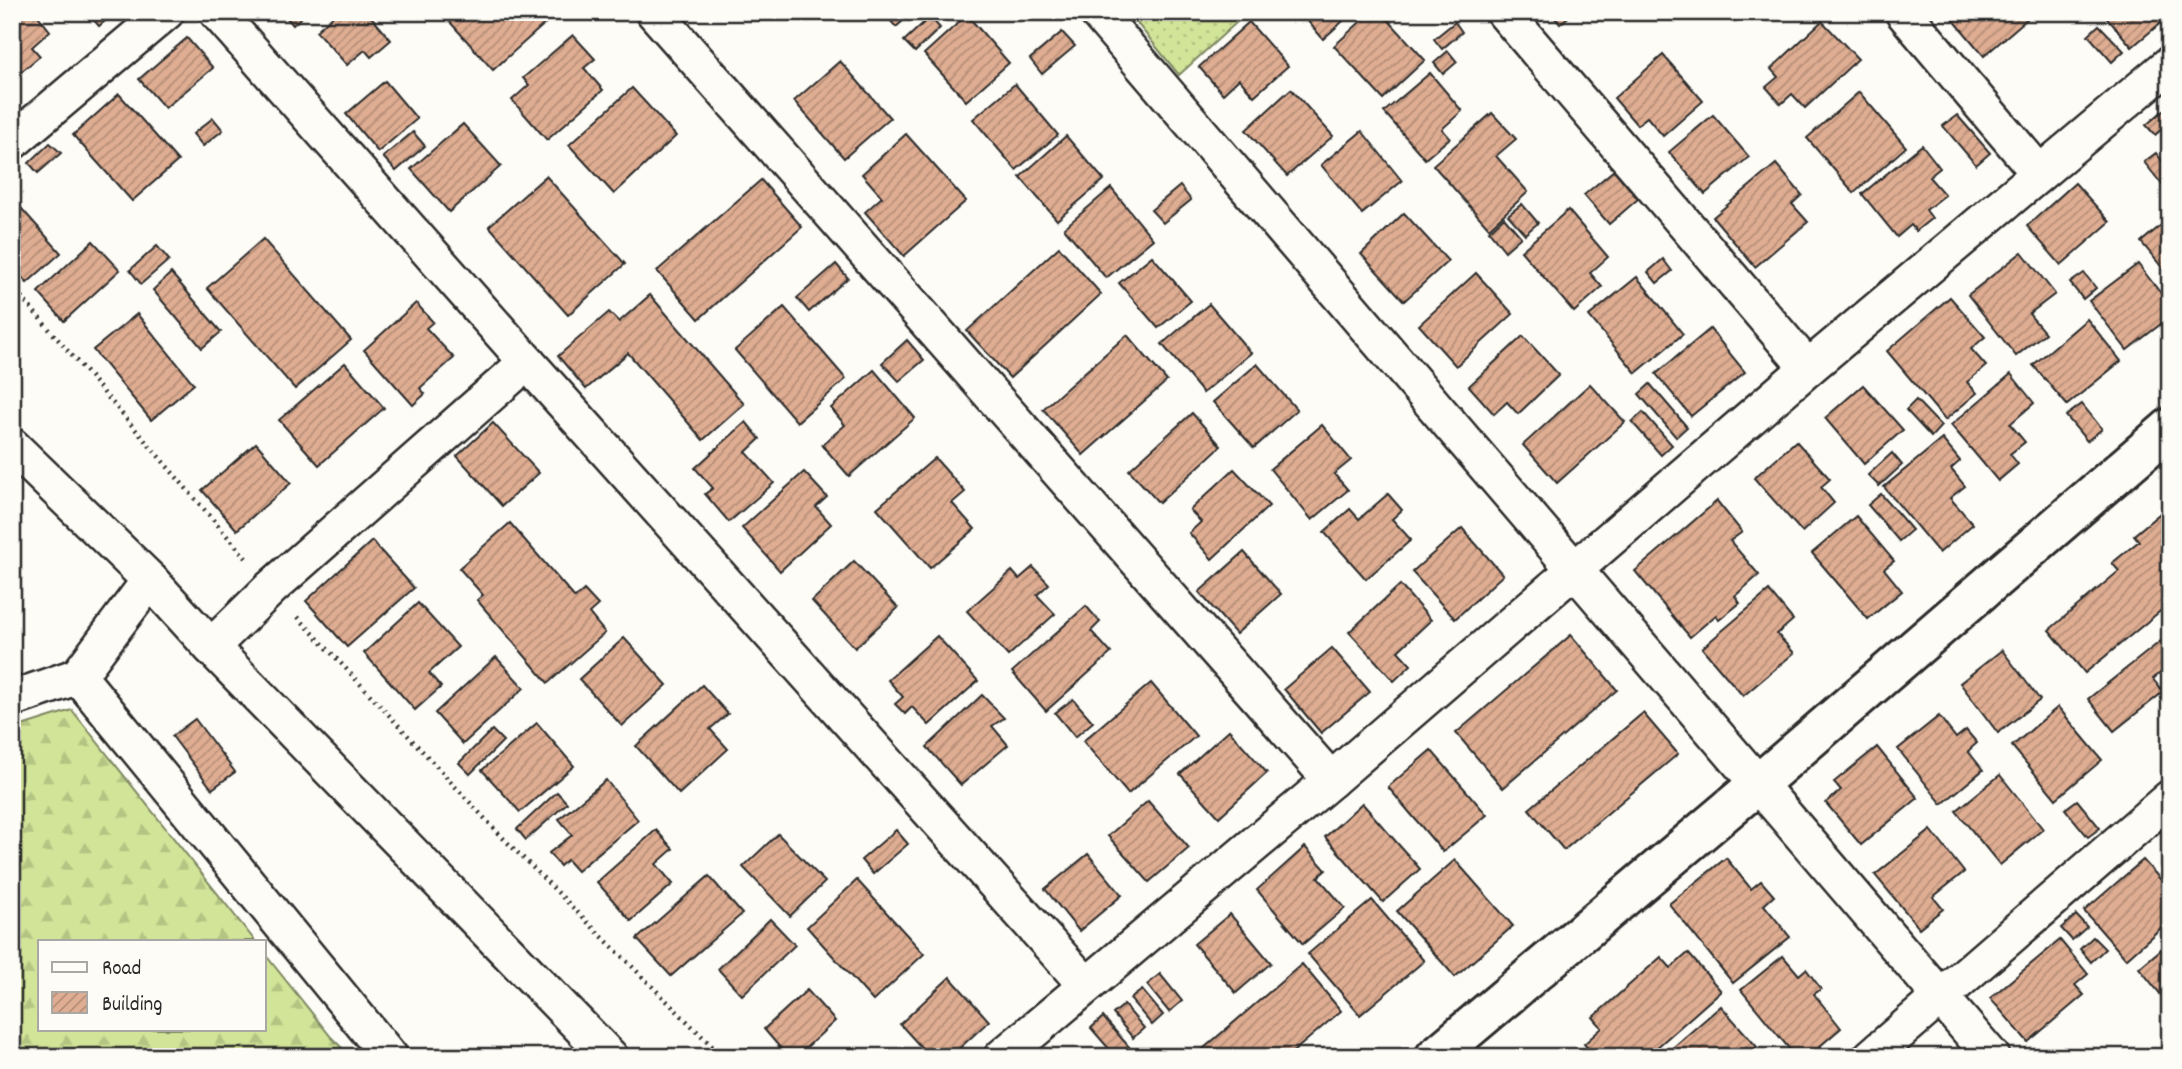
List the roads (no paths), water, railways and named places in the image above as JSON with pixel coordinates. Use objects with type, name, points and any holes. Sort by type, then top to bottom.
[{"type":"street","points":[[12,142],[166,12]]},
{"type":"street","points":[[217,12],[1086,985]]},
{"type":"street","points":[[654,12],[1331,780]]},
{"type":"street","points":[[1097,12],[1992,1057]]},
{"type":"street","points":[[1504,12],[1808,368]]},
{"type":"street","points":[[1903,12],[2039,173]]},
{"type":"street","points":[[1002,1057],[1331,780],[1808,368],[2170,64]]},
{"type":"street","points":[[211,647],[271,588],[527,362]]},
{"type":"street","points":[[1434,1057],[1758,784],[2170,428]]},
{"type":"street","points":[[12,446],[150,580],[211,647],[611,1057]]},
{"type":"street","points":[[12,699],[78,676],[150,580]]},
{"type":"street","points":[[78,676],[390,1057]]},
{"type":"street","points":[[1871,1057],[2170,798]]}]
